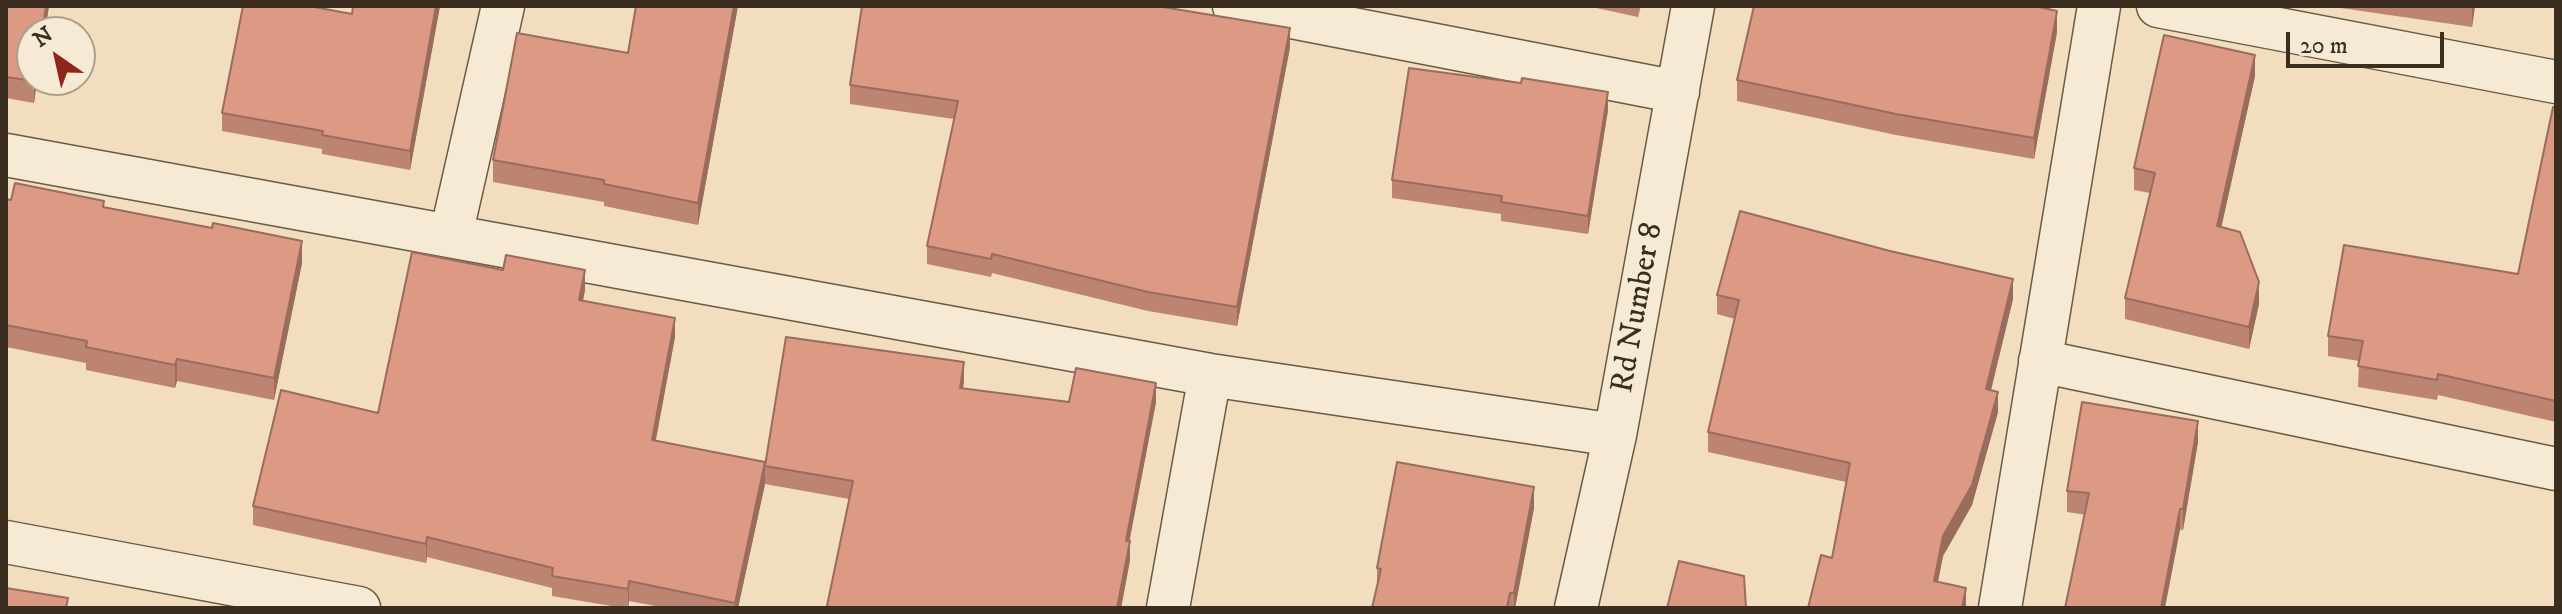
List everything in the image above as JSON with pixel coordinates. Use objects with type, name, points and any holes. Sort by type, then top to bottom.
[{"type":"street","points":[[451,235],[503,6]]},
{"type":"street","points":[[1234,6],[1678,92]]},
{"type":"street","name":"Rd Number 8","points":[[1576,608],[1615,435],[1693,6]]},
{"type":"street","points":[[2000,608],[2099,6]]},
{"type":"street","points":[[2158,6],[2556,82]]},
{"type":"street","points":[[6,155],[1210,375],[1615,435]]},
{"type":"street","points":[[2040,361],[2556,469]]},
{"type":"street","points":[[1168,608],[1210,375]]},
{"type":"street","points":[[6,542],[301,603],[359,608]]},
{"type":"building","points":[[6,6],[46,6],[44,16],[16,16],[16,78],[6,77]]},
{"type":"building","points":[[243,6],[309,6],[352,14],[353,6],[436,6],[410,151],[222,113]]},
{"type":"building","points":[[636,6],[734,6],[698,203],[604,184],[604,180],[493,160],[517,33],[628,53]]},
{"type":"building","points":[[862,6],[1157,6],[1290,28],[1237,307],[1148,292],[992,254],[991,259],[927,246],[958,101],[850,85]]},
{"type":"building","points":[[1754,6],[2035,6],[2057,11],[2034,138],[1896,114],[1737,80]]},
{"type":"building","points":[[2164,35],[2255,55],[2217,226],[2240,232],[2259,282],[2249,327],[2125,298],[2155,173],[2134,168]]},
{"type":"building","points":[[1409,68],[1521,83],[1522,78],[1608,92],[1588,216],[1501,202],[1502,196],[1392,180]]},
{"type":"building","points":[[2553,107],[2556,108],[2556,401],[2438,374],[2437,380],[2358,366],[2363,341],[2328,336],[2344,245],[2518,274]]},
{"type":"building","points":[[15,183],[104,201],[103,207],[212,228],[213,223],[302,241],[274,378],[177,359],[175,365],[86,347],[87,341],[6,325],[6,199],[11,200]]},
{"type":"building","points":[[1740,211],[1890,251],[2013,279],[1986,389],[1998,392],[1972,485],[1943,536],[1934,581],[1966,588],[1962,608],[1808,608],[1821,555],[1832,558],[1850,463],[1708,432],[1739,300],[1717,295]]},
{"type":"building","points":[[412,252],[503,270],[506,255],[585,270],[579,300],[675,318],[652,440],[765,462],[735,603],[629,581],[628,589],[552,576],[553,568],[427,537],[426,544],[253,506],[281,390],[378,413]]},
{"type":"building","points":[[786,337],[964,362],[960,388],[1069,402],[1076,368],[1156,383],[1126,541],[1130,541],[1117,608],[827,606],[853,481],[765,466]]},
{"type":"building","points":[[2082,402],[2198,421],[2161,608],[2065,608],[2089,493],[2067,491]]},
{"type":"building","points":[[1397,462],[1534,487],[1514,593],[1510,593],[1507,608],[1372,608]]},
{"type":"building","points":[[1679,561],[1744,576],[1746,608],[1667,608]]},
{"type":"building","points":[[6,588],[68,598],[66,608],[6,608]]}]
